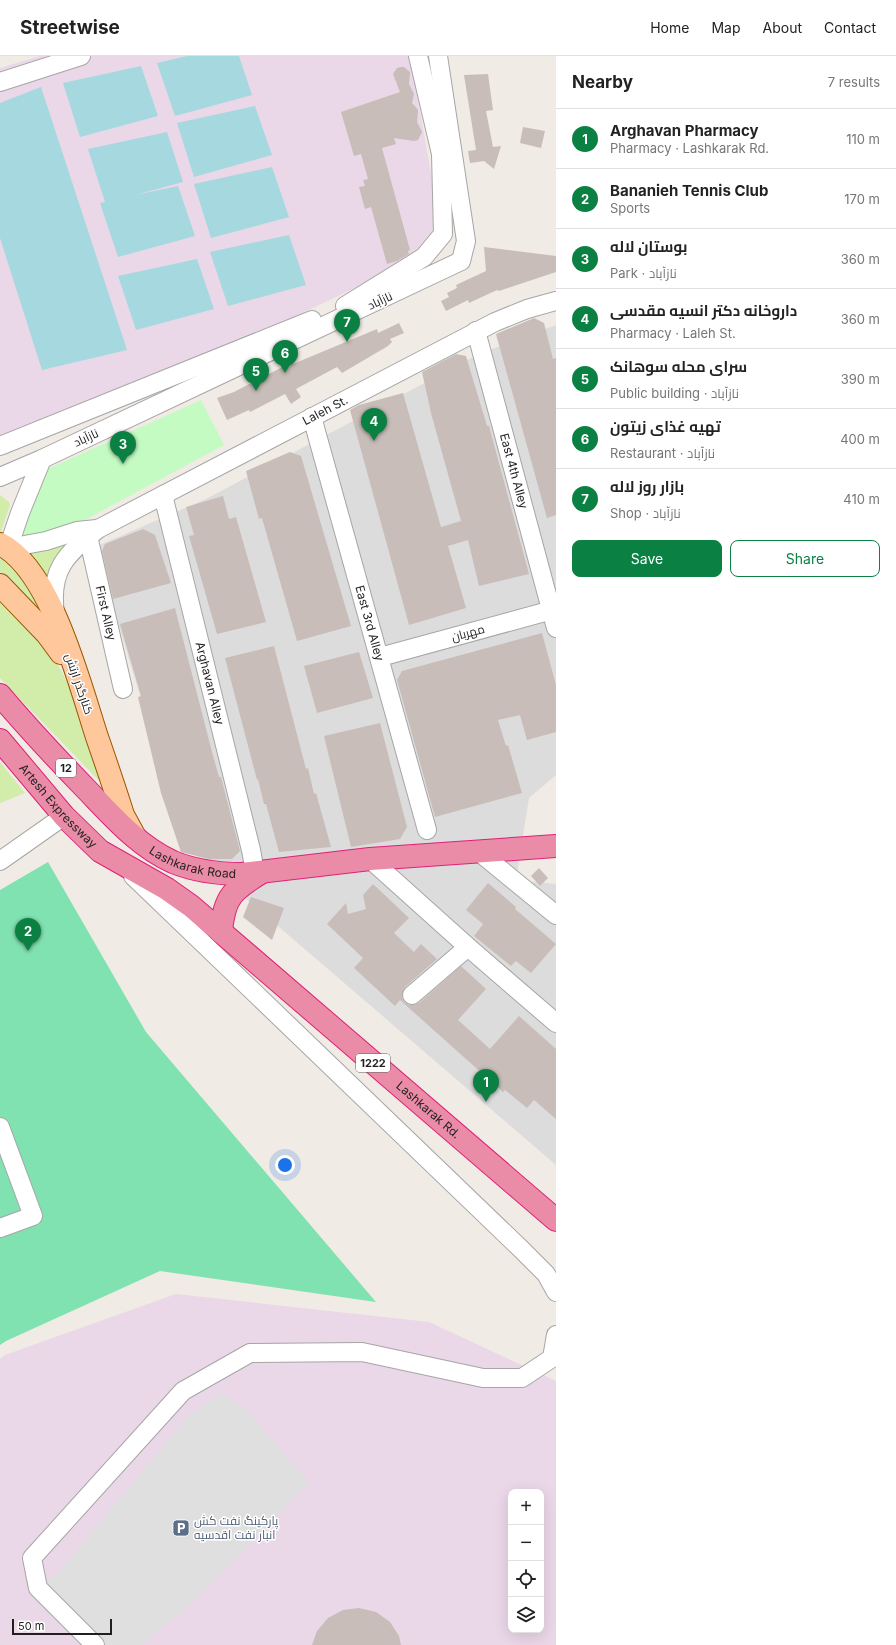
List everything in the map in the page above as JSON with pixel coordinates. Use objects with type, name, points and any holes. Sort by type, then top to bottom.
[{"type":"highway","name":"12","points":[[0,695],[39,740],[135,838]]},
{"type":"highway","name":"Artesh Expressway","points":[[0,740],[64,816],[100,851],[167,889],[191,906]]},
{"type":"highway","points":[[123,865],[135,838]]},
{"type":"highway","name":"Lashkarak Road","points":[[135,838],[172,861],[190,868],[226,874],[260,871]]},
{"type":"highway","points":[[221,932],[222,912],[230,896],[260,871],[370,859],[556,846]]},
{"type":"highway","name":"Lashkarak Rd.","points":[[191,906],[556,1220]]},
{"type":"main road","name":"کنارگذر ارتش","points":[[4,546],[38,582],[56,622],[77,673],[123,815],[135,838]]},
{"type":"main road","points":[[0,584],[47,634],[77,673]]},
{"type":"street","points":[[0,82],[81,56]]},
{"type":"street","points":[[0,446],[344,307],[424,257],[443,234],[441,154],[418,56]]},
{"type":"street","name":"نازآباد","points":[[0,477],[42,459],[461,261],[466,241],[438,56]]},
{"type":"street","name":"Laleh St.","points":[[56,622],[53,596],[54,583],[58,570],[72,550],[93,532],[476,331],[510,315],[556,301]]},
{"type":"street","name":"East 4th Alley","points":[[476,331],[554,610],[556,628]]},
{"type":"street","name":"East 3rd Alley","points":[[312,417],[427,830]]},
{"type":"street","points":[[4,546],[20,513],[42,459]]},
{"type":"street","name":"Arghavan Alley","points":[[163,494],[251,850],[260,871]]},
{"type":"street","name":"Laleh St.","points":[[4,546],[46,541],[77,532],[93,532]]},
{"type":"street","name":"First Alley","points":[[93,532],[123,689]]},
{"type":"street","name":"مهربان","points":[[380,657],[554,610]]},
{"type":"street","points":[[0,861],[64,816]]},
{"type":"street","points":[[478,851],[556,914]]},
{"type":"street","points":[[370,859],[556,1023]]},
{"type":"street","points":[[123,865],[521,1248],[546,1274],[556,1292]]},
{"type":"street","points":[[412,996],[468,947]]},
{"type":"street","points":[[0,1127],[33,1216],[0,1228]]},
{"type":"street","points":[[95,1645],[38,1588],[32,1558],[183,1391],[250,1353],[362,1352],[483,1378],[522,1378],[552,1358],[556,1335]]},
{"type":"shaded area","points":[[40,56],[410,56],[444,246],[0,456],[0,68]]},
{"type":"shaded area","points":[[556,325],[556,775],[529,798],[516,880],[556,884],[556,1165],[186,847],[95,547],[206,499],[479,354]]},
{"type":"shaded area","points":[[176,1294],[429,1322],[556,1381],[556,1645],[0,1645],[0,1359],[5,1355]]},
{"type":"shaded area","name":"پارکینگ نفت کش انبار نفت اقدسیه","points":[[222,1393],[247,1410],[309,1483],[194,1601],[142,1645],[95,1645],[38,1588],[59,1572],[188,1416]]},
{"type":"green space","points":[[201,400],[224,445],[81,522],[51,534],[20,537],[41,472]]},
{"type":"green space","points":[[0,495],[9,502],[10,505],[0,535]]},
{"type":"green space","points":[[83,536],[48,586],[21,551]]},
{"type":"green space","points":[[0,556],[29,582],[44,617],[18,587],[0,572]]},
{"type":"green space","points":[[0,599],[34,629],[50,650],[70,688],[108,790],[0,678]]},
{"type":"green space","points":[[0,762],[25,793],[0,803]]},
{"type":"green space","points":[[48,862],[146,1032],[376,1302],[160,1271],[0,1345],[0,890]]},
{"type":"water","points":[[187,56],[239,56],[252,95],[175,116],[157,63]]},
{"type":"water","points":[[141,66],[158,116],[80,137],[63,83]]},
{"type":"water","points":[[41,87],[127,350],[42,370],[0,238],[0,103]]},
{"type":"water","points":[[255,106],[272,155],[194,177],[177,123]]},
{"type":"water","points":[[167,132],[183,182],[135,195],[178,186],[195,236],[118,257],[100,203],[105,202],[88,149]]},
{"type":"water","points":[[272,167],[289,217],[211,238],[194,184]]},
{"type":"water","points":[[289,235],[306,285],[228,306],[210,252]]},
{"type":"water","points":[[197,259],[214,309],[136,330],[118,276]]},
{"type":"building","points":[[404,67],[410,72],[409,84],[414,94],[412,103],[418,110],[417,122],[422,132],[418,140],[414,141],[394,138],[396,144],[382,148],[410,250],[408,251],[409,254],[397,261],[387,264],[371,207],[365,209],[359,187],[365,186],[363,180],[368,179],[361,154],[354,156],[341,112],[400,92],[393,74],[397,68]]},
{"type":"building","points":[[488,74],[493,110],[486,111],[493,147],[501,146],[494,169],[484,161],[470,163],[468,151],[476,150],[464,75]]},
{"type":"building","points":[[523,127],[545,131],[541,148],[520,143]]},
{"type":"building","points":[[484,247],[556,256],[556,272],[499,291],[497,290],[469,303],[468,300],[446,311],[441,301],[449,297],[447,293],[457,288],[456,285],[486,271]]},
{"type":"building","points":[[534,318],[544,323],[553,359],[556,358],[556,515],[547,518],[496,334]]},
{"type":"building","points":[[399,323],[404,333],[390,339],[392,342],[388,346],[342,373],[337,367],[296,389],[301,397],[291,404],[285,394],[250,412],[249,410],[227,420],[217,398],[234,392],[292,362],[293,364],[377,329],[378,333]]},
{"type":"building","points":[[456,354],[466,356],[487,426],[489,426],[529,574],[479,586],[468,540],[448,546],[466,608],[409,625],[350,410],[359,405],[403,393],[441,527],[461,521],[431,413],[422,372]]},
{"type":"building","points":[[290,452],[301,456],[351,626],[297,641],[262,518],[259,519],[246,471]]},
{"type":"building","points":[[223,496],[229,519],[236,517],[266,622],[217,634],[189,536],[194,535],[186,507]]},
{"type":"building","points":[[143,529],[155,535],[171,583],[113,599],[102,551],[105,544]]},
{"type":"building","points":[[175,608],[212,752],[219,777],[221,777],[240,851],[232,859],[209,859],[181,852],[161,793],[138,697],[141,696],[120,624]]},
{"type":"building","points":[[542,633],[556,685],[556,732],[527,740],[520,715],[498,720],[506,746],[508,745],[522,793],[435,817],[397,680],[402,671]]},
{"type":"building","points":[[274,646],[306,769],[308,768],[314,794],[316,793],[331,847],[279,852],[266,804],[264,804],[258,779],[257,780],[225,658]]},
{"type":"building","points":[[359,652],[373,698],[317,713],[304,666]]},
{"type":"building","points":[[380,723],[407,827],[400,839],[351,847],[324,736]]},
{"type":"building","points":[[539,868],[548,878],[540,886],[531,876]]},
{"type":"building","points":[[488,883],[516,907],[515,909],[556,944],[531,973],[516,961],[511,966],[474,936],[483,924],[466,910]]},
{"type":"building","points":[[373,884],[409,918],[394,933],[414,952],[421,944],[437,959],[405,987],[402,997],[404,1002],[409,1005],[419,1003],[461,966],[486,989],[458,1020],[490,1049],[519,1016],[556,1049],[556,1119],[534,1100],[527,1108],[505,1090],[503,1092],[400,1000],[395,1006],[354,968],[363,958],[327,924],[346,903],[348,914],[366,909],[363,895]]},
{"type":"building","points":[[251,897],[284,908],[272,940],[243,917]]},
{"type":"building","points":[[359,1608],[376,1612],[390,1622],[399,1636],[401,1645],[312,1645],[317,1631],[328,1618],[343,1610]]},
{"type":"place","name":"بازار روز لاله","points":[[347,342]]},
{"type":"place","name":"تهیه غذای زیتون","points":[[285,373]]},
{"type":"place","name":"سرای محله سوهانک","points":[[256,391]]},
{"type":"place","name":"داروخانه دکتر انسیه مقدسی","points":[[374,441]]},
{"type":"place","name":"بوستان لاله","points":[[123,464]]},
{"type":"place","name":"Bananieh Tennis Club","points":[[28,951]]},
{"type":"place","name":"Arghavan Pharmacy","points":[[486,1102]]},
{"type":"place","name":"پارکینگ نفت کش انبار نفت اقدسیه","points":[[181,1528]]}]
